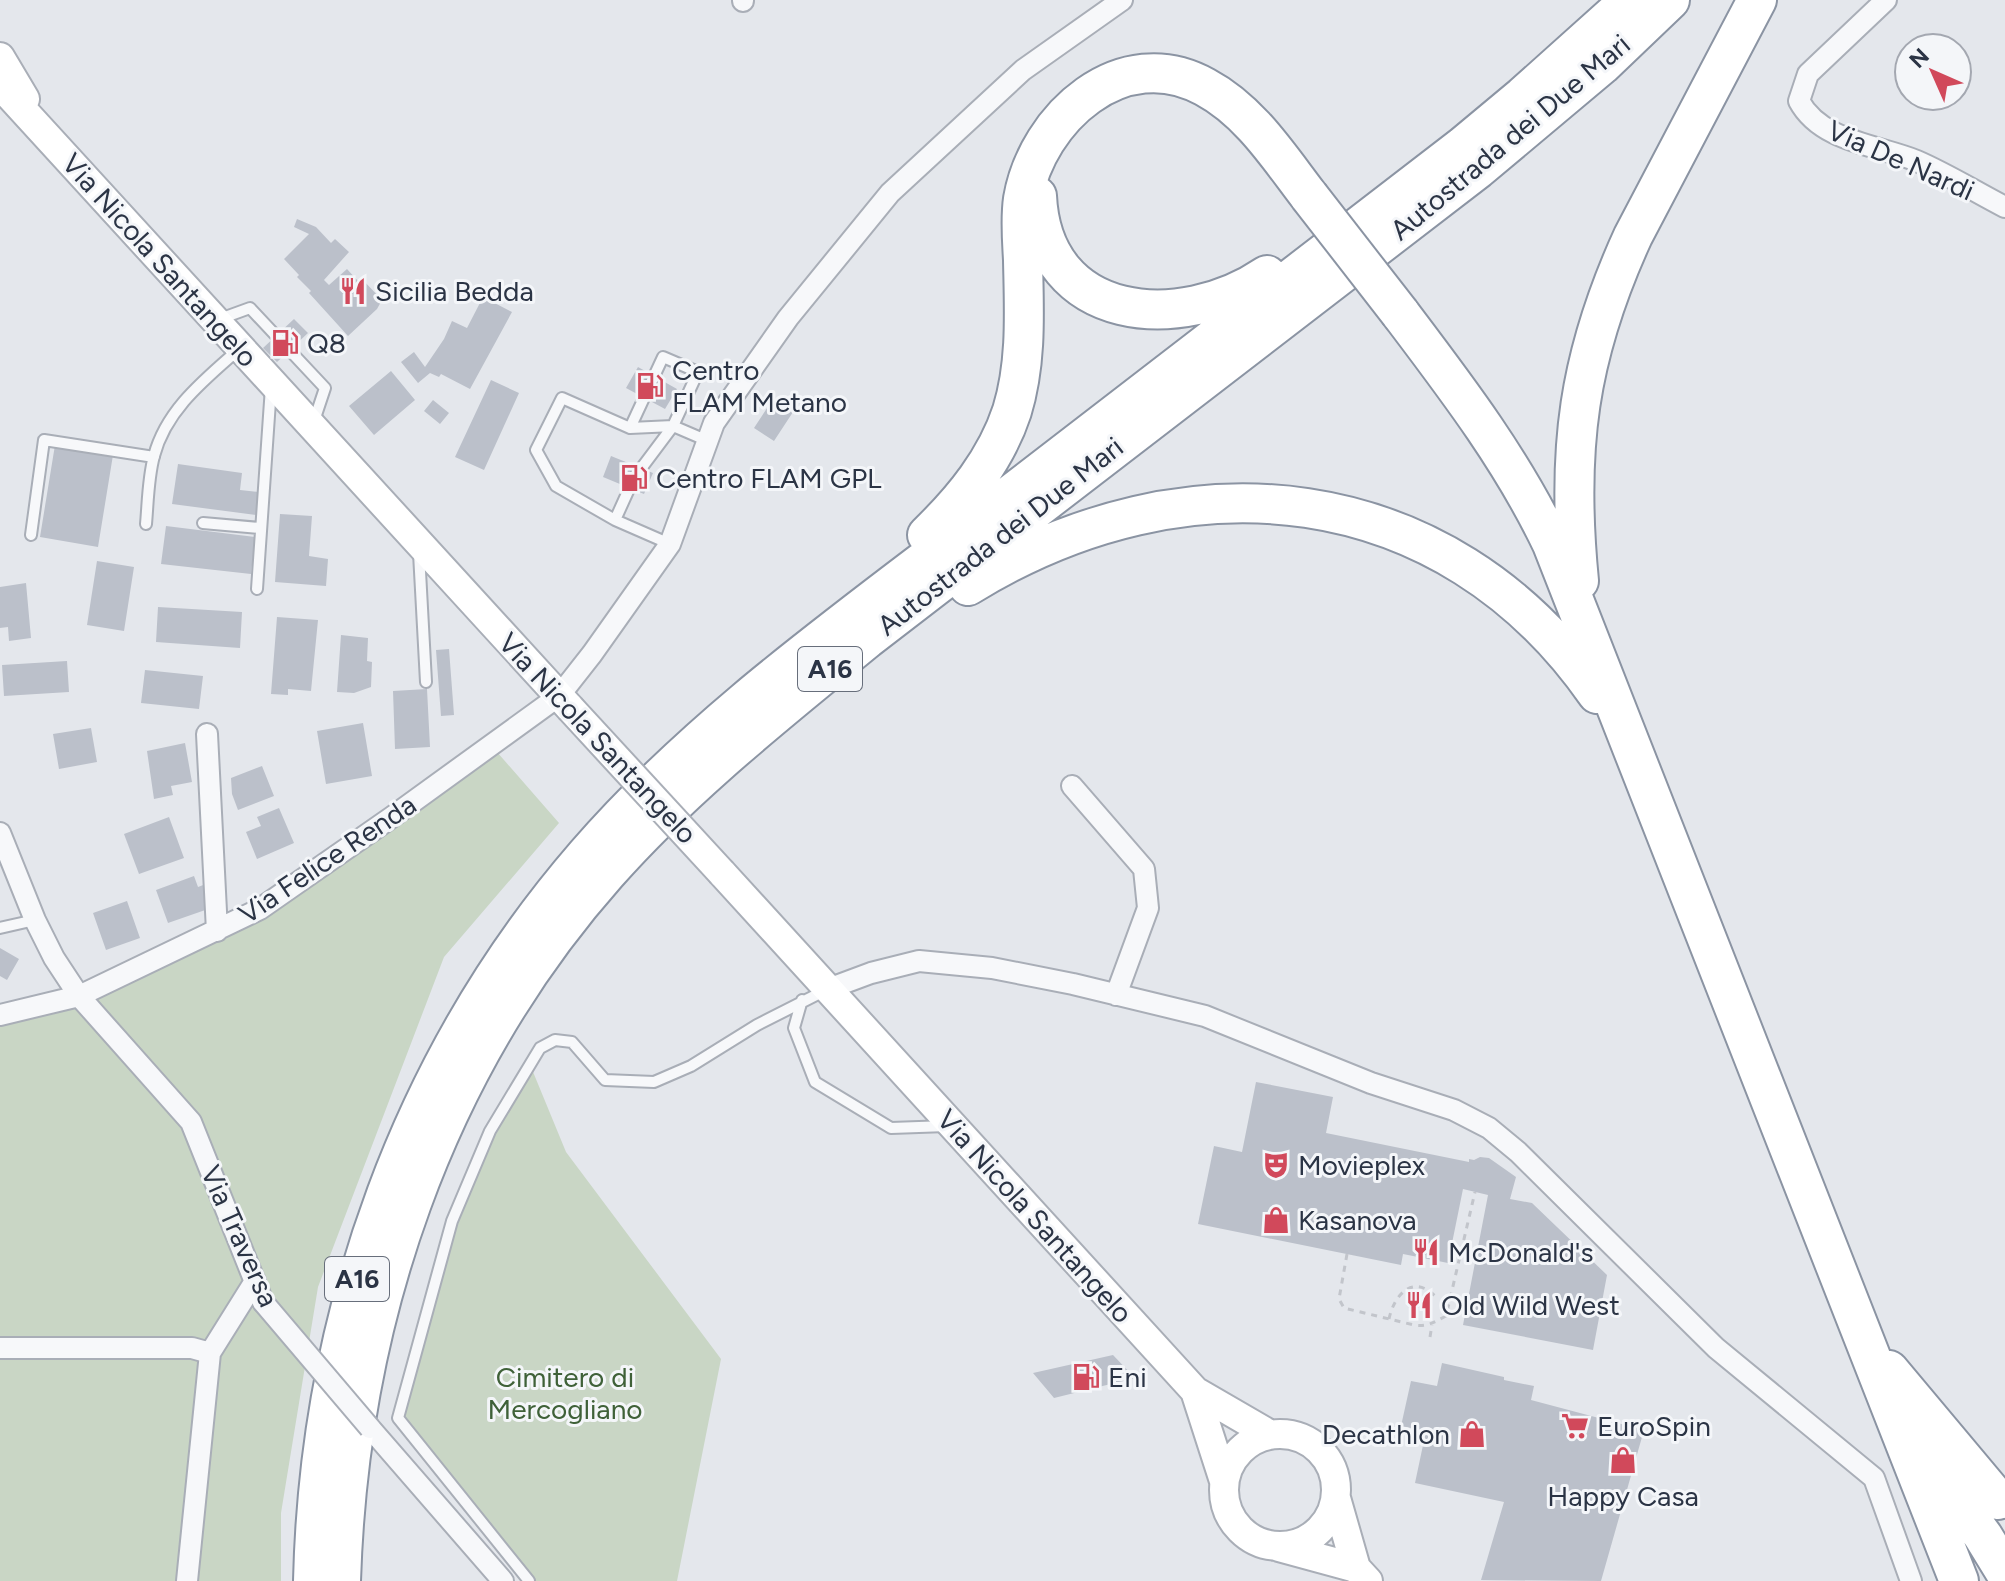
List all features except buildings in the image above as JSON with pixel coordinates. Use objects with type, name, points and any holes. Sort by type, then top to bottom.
[{"type":"highway","points":[[1039,154],[1037,201],[1045,238],[1058,262],[1080,286],[1097,298],[1130,309],[1173,311],[1193,307],[1239,291],[1282,266],[1454,133],[1617,0]]},
{"type":"highway","name":"Autostrada dei Due Mari","points":[[313,1581],[314,1524],[329,1401],[345,1323],[361,1265],[402,1151],[427,1095],[480,999],[542,909],[586,855],[667,772],[727,718],[851,617],[1463,146],[1564,61],[1630,0]]},
{"type":"highway","name":"Autostrada dei Due Mari","points":[[341,1581],[345,1497],[359,1394],[372,1329],[405,1218],[427,1163],[479,1056],[520,989],[606,874],[688,791],[818,679],[1478,169],[1602,65],[1670,0]]},
{"type":"highway","points":[[1583,619],[1574,527],[1573,468],[1578,407],[1592,342],[1633,236],[1757,0]]},
{"type":"highway","points":[[480,999],[504,948],[533,901],[615,802],[716,708],[909,552],[945,518],[985,466],[1003,434],[1018,386],[1024,331],[1023,201],[1029,178],[1050,132],[1091,92],[1125,78],[1147,74],[1168,75],[1203,85],[1230,102],[1272,147],[1400,313],[1468,404],[1517,477],[1552,544],[1959,1581]]},
{"type":"highway","points":[[606,874],[877,650],[940,603],[1002,566],[1046,546],[1106,524],[1178,507],[1249,502],[1309,507],[1366,521],[1449,556],[1505,593],[1548,632],[1584,675],[1630,747]]},
{"type":"highway","points":[[1857,1321],[1893,1376],[1998,1500]]},
{"type":"highway","points":[[1888,1399],[2005,1572]]},
{"type":"main road","points":[[0,57],[26,100],[32,118]]},
{"type":"main road","name":"Via Nicola Santangelo","points":[[0,85],[1195,1391],[1269,1434],[1287,1433],[1304,1438],[1319,1448],[1330,1462],[1336,1478],[1336,1498],[1362,1575]]},
{"type":"main road","points":[[0,110],[32,118]]},
{"type":"main road","name":"Via Nicola Santangelo","points":[[1195,1391],[1224,1481],[1225,1500],[1231,1518],[1242,1532],[1257,1541],[1362,1575]]},
{"type":"main road","points":[[1224,1481],[1239,1451],[1253,1440],[1269,1434]]},
{"type":"main road","points":[[1274,1546],[1291,1545],[1321,1529],[1331,1514],[1336,1498]]},
{"type":"street","name":"Via Felice Renda","points":[[0,1015],[79,996],[217,931],[272,900],[564,702],[592,654],[670,544],[714,423],[788,318],[890,193],[1023,70],[1122,0]]},
{"type":"street","name":"Via De Nardi","points":[[1886,0],[1808,74],[1799,101],[1804,112],[1820,125],[1856,142],[1916,161],[2005,207]]},
{"type":"street","points":[[207,734],[217,931]]},
{"type":"street","points":[[1072,786],[1144,869],[1148,908],[1116,995]]},
{"type":"street","name":"Via Traversa","points":[[0,833],[35,920],[54,958],[79,996],[191,1122],[263,1302],[503,1581]]},
{"type":"street","points":[[828,989],[871,973],[919,961],[992,968],[1205,1016],[1371,1083],[1454,1110],[1489,1128],[1518,1152],[1716,1348],[1874,1478],[1911,1581]]},
{"type":"street","points":[[187,1581],[210,1353],[255,1281]]},
{"type":"street","points":[[0,1348],[192,1348],[210,1353]]},
{"type":"lane","points":[[215,321],[250,308],[285,343],[325,388],[312,426]]},
{"type":"lane","points":[[146,524],[154,457],[163,431],[176,410],[205,379],[240,349]]},
{"type":"lane","points":[[615,520],[634,478],[673,426],[698,372],[663,357],[630,428]]},
{"type":"lane","points":[[257,589],[272,382]]},
{"type":"lane","points":[[670,544],[615,520],[556,486],[536,450],[562,398],[630,428],[673,426],[708,441]]},
{"type":"lane","points":[[31,535],[44,440],[154,457]]},
{"type":"lane","points":[[203,523],[260,528]]},
{"type":"lane","points":[[419,543],[426,682]]},
{"type":"lane","points":[[0,928],[35,920]]},
{"type":"lane","points":[[529,1581],[398,1418],[452,1221],[490,1131],[540,1048],[555,1040],[572,1042],[605,1080],[654,1082],[691,1066],[802,1000],[828,989]]},
{"type":"lane","points":[[802,1000],[794,1028],[815,1082],[891,1128],[953,1126]]},
{"type":"path","points":[[1347,1254],[1339,1299],[1341,1305],[1423,1327],[1432,1324],[1446,1316],[1475,1192]]},
{"type":"path","points":[[1389,1319],[1393,1303],[1402,1291],[1422,1288],[1436,1297]]},
{"type":"path","points":[[1430,1337],[1432,1324]]},
{"type":"green space","points":[[497,752],[559,823],[444,957],[318,1287],[281,1513],[281,1581],[0,1581],[0,1022],[249,924]]},
{"type":"green space","name":"Cimitero di Mercogliano","points":[[531,1067],[566,1152],[721,1359],[677,1581],[529,1581],[398,1418],[452,1221],[490,1131]]},
{"type":"place","name":"Sicilia Bedda","points":[[353,291]]},
{"type":"place","name":"Q8","points":[[285,343]]},
{"type":"place","name":"Centro FLAM Metano","points":[[650,386]]},
{"type":"place","name":"Centro FLAM GPL","points":[[634,478]]},
{"type":"place","name":"Movieplex","points":[[1276,1165]]},
{"type":"place","name":"Kasanova","points":[[1276,1220]]},
{"type":"place","name":"McDonald's","points":[[1426,1252]]},
{"type":"place","name":"Old Wild West","points":[[1419,1305]]},
{"type":"place","name":"Eni","points":[[1086,1377]]},
{"type":"place","name":"EuroSpin","points":[[1575,1426]]},
{"type":"place","name":"Decathlon","points":[[1472,1434]]},
{"type":"place","name":"Happy Casa","points":[[1623,1460]]}]
